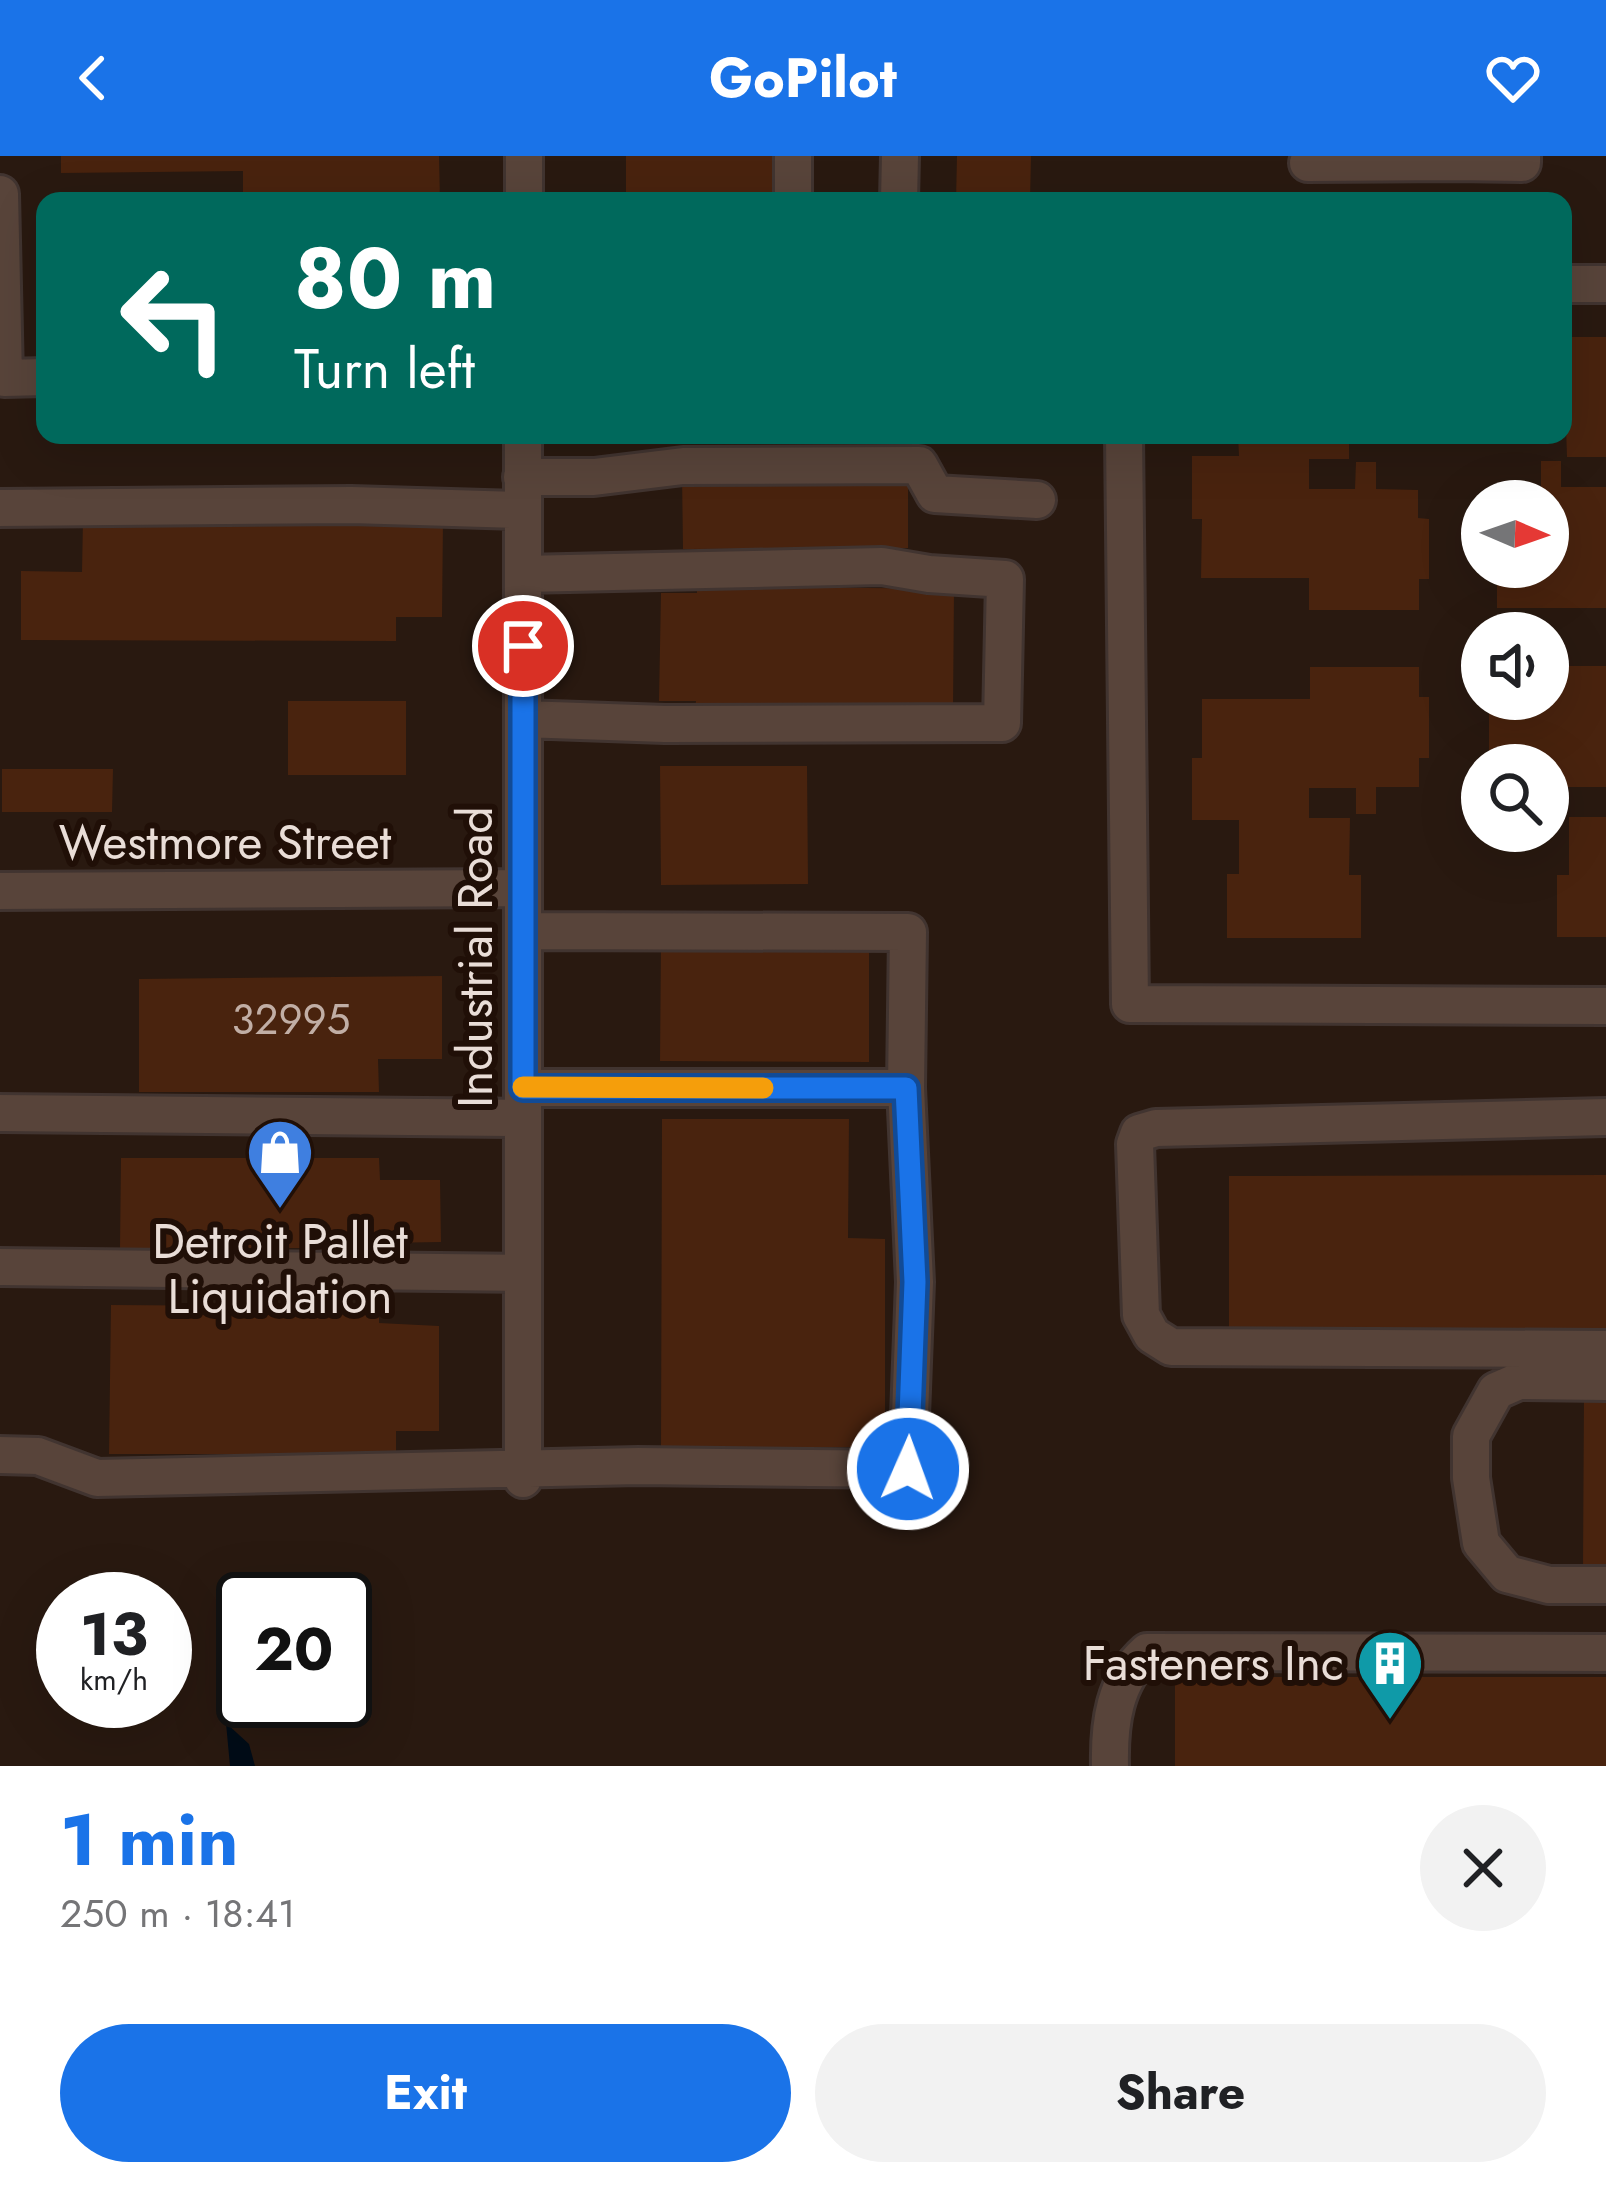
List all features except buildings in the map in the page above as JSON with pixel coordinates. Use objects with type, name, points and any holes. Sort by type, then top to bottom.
[{"type":"street","points":[[524,156],[524,192]]},
{"type":"street","points":[[793,156],[793,192]]},
{"type":"street","points":[[899,192],[900,156]]},
{"type":"street","points":[[1308,163],[1454,159],[1522,163],[1522,156]]},
{"type":"street","points":[[0,194],[4,378],[36,377]]},
{"type":"street","points":[[1572,284],[1606,284]]},
{"type":"street","name":"Industrial Road","points":[[522,1474],[523,444]]},
{"type":"street","points":[[1124,444],[1130,1004],[1606,1006]]},
{"type":"street","points":[[0,508],[351,505],[522,494],[594,477],[683,466],[919,465],[935,494],[1036,500]]},
{"type":"street","points":[[523,574],[883,566],[1005,579],[1002,724],[523,719]]},
{"type":"street","name":"Westmore Street","points":[[0,891],[523,888]]},
{"type":"street","points":[[0,1455],[38,1456],[97,1478],[908,1469],[915,1282],[906,1088],[908,932],[523,931]]},
{"type":"street","points":[[0,1113],[523,1103],[906,1088]]},
{"type":"street","points":[[1606,1117],[1156,1128],[1139,1133],[1135,1144],[1141,1315],[1152,1335],[1171,1347],[1606,1349]]},
{"type":"street","points":[[0,1267],[523,1273]]},
{"type":"street","points":[[1606,1382],[1519,1381],[1496,1391],[1471,1436],[1480,1543],[1507,1574],[1549,1585],[1606,1585]]},
{"type":"street","points":[[1110,1766],[1109,1723],[1125,1678],[1147,1652],[1606,1653]]},
{"type":"shaded area","points":[[226,1728],[249,1744],[255,1766],[230,1766]]},
{"type":"slow traffic","points":[[523,1087],[763,1088]]},
{"type":"place","name":"Detroit Pallet Liquidation","points":[[280,1211]]},
{"type":"place","name":"Fasteners Inc","points":[[1390,1722]]},
{"type":"route","points":[[523,646],[523,1088],[906,1088],[915,1282],[908,1469]]}]
